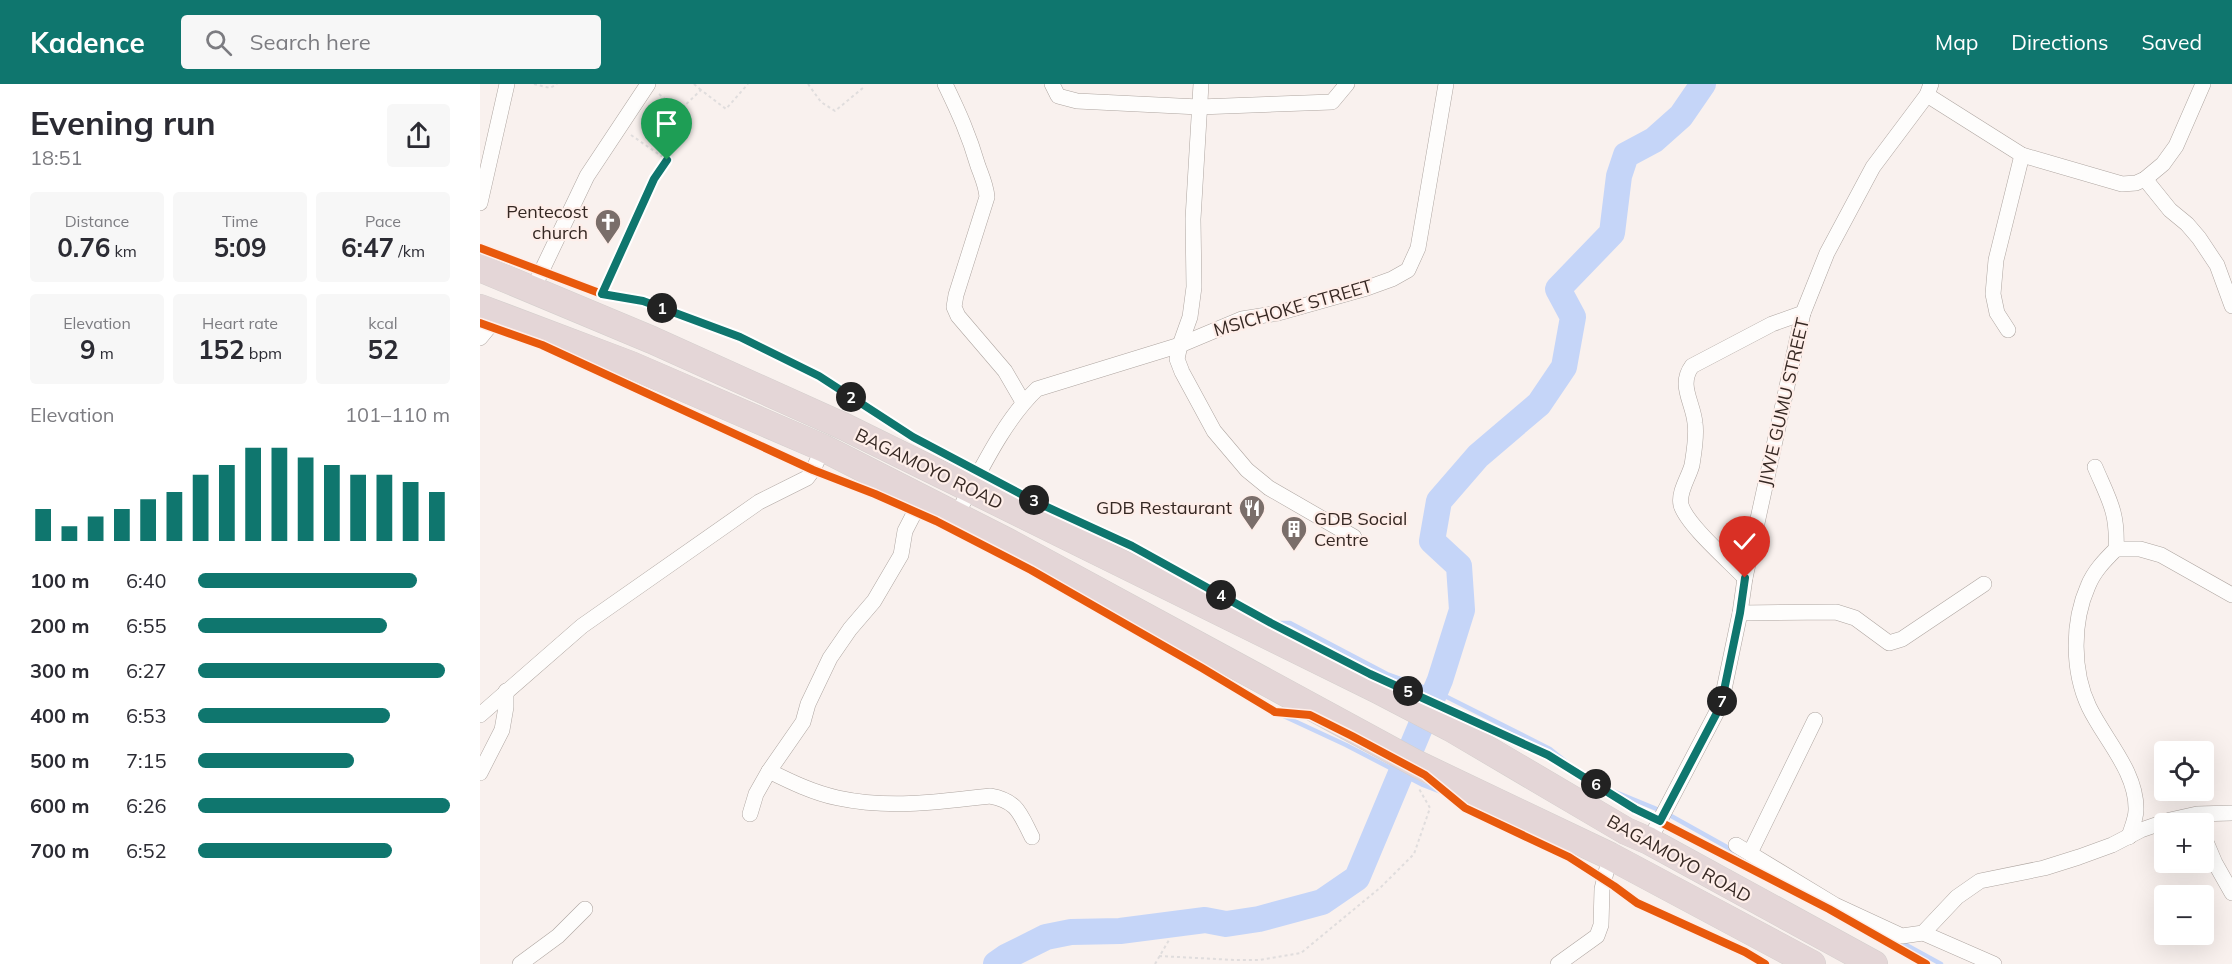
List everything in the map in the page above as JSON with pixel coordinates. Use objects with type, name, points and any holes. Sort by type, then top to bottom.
[{"type":"highway","name":"BAGAMOYO ROAD","points":[[480,268],[532,291],[596,300],[845,427],[1378,690],[1451,728],[1626,831],[1649,841],[1874,964]]},
{"type":"highway","name":"BAGAMOYO ROAD","points":[[490,311],[631,365],[823,448],[956,516],[1428,769],[1610,856],[1812,964]]},
{"type":"street","points":[[480,203],[507,84]]},
{"type":"street","points":[[945,84],[967,127],[980,171],[985,180],[987,197],[954,307],[958,316],[1005,371],[1023,402]]},
{"type":"street","points":[[1052,84],[1058,96],[1077,101],[1200,107],[1332,102],[1347,84]]},
{"type":"street","points":[[1201,84],[1193,219],[1194,287],[1190,317],[1177,359],[1214,431],[1246,470],[1269,488],[1354,537]]},
{"type":"street","name":"MSICHOKE STREET","points":[[956,516],[1023,402],[1037,389],[1180,345],[1242,319],[1278,313],[1367,288],[1392,279],[1408,270],[1419,248],[1446,84]]},
{"type":"street","points":[[1929,89],[2022,155],[2122,184],[2136,183],[2145,179],[2163,164],[2176,146],[2203,84]]},
{"type":"street","points":[[532,291],[587,176],[647,85]]},
{"type":"street","name":"JIWE GUMU STREET","points":[[1649,841],[1721,705],[1745,578],[1803,313],[1827,253],[1873,167],[1929,89]]},
{"type":"street","points":[[2008,330],[1997,313],[1993,294],[1996,260],[2022,155]]},
{"type":"street","points":[[2145,179],[2170,210],[2199,238],[2217,265],[2232,306]]},
{"type":"street","points":[[480,338],[490,311]]},
{"type":"street","points":[[1745,578],[1703,536],[1680,503],[1691,468],[1695,434],[1695,423],[1685,386],[1686,375],[1692,366],[1772,324],[1803,313]]},
{"type":"street","points":[[480,715],[569,636],[759,502],[807,478],[823,448]]},
{"type":"street","points":[[2095,467],[2112,505],[2117,526],[2116,549],[2101,564],[2088,585],[2077,618],[2079,680],[2088,705],[2127,772],[2134,790],[2137,812],[2128,837]]},
{"type":"street","points":[[750,814],[756,794],[769,771],[803,722],[808,704],[830,658],[850,629],[874,601],[901,555],[905,531],[922,498]]},
{"type":"street","points":[[2116,549],[2140,549],[2161,555],[2232,595]]},
{"type":"street","points":[[1740,613],[1836,612],[1855,618],[1890,643],[1902,639],[1984,584]]},
{"type":"street","points":[[480,773],[502,730],[506,691]]},
{"type":"street","points":[[1750,853],[1815,720]]},
{"type":"street","points":[[769,771],[825,794],[869,803],[901,805],[990,796],[1003,798],[1017,808],[1032,837]]},
{"type":"street","points":[[2214,816],[2232,813]]},
{"type":"street","points":[[1923,933],[1957,897],[1980,881],[2044,868],[2112,845],[2154,826]]},
{"type":"street","points":[[1736,845],[1835,905],[1892,932],[1902,936],[1923,933],[1994,964]]},
{"type":"street","points":[[1558,964],[1597,936],[1601,925],[1602,889],[1610,856]]},
{"type":"street","points":[[2214,861],[2232,893]]},
{"type":"street","points":[[520,964],[558,936],[585,909]]},
{"type":"path","points":[[534,84],[550,88],[557,84]]},
{"type":"path","points":[[694,84],[726,109],[748,84]]},
{"type":"path","points":[[808,84],[821,102],[835,111],[864,87]]},
{"type":"path","points":[[647,85],[679,111]]},
{"type":"path","points":[[596,300],[654,179],[667,160],[663,134],[679,111],[701,90]]},
{"type":"path","points":[[619,126],[654,153],[667,160]]},
{"type":"path","points":[[596,300],[612,296]]},
{"type":"path","points":[[1159,956],[1259,960],[1301,953],[1381,887],[1414,854],[1430,808],[1414,780],[1428,769]]},
{"type":"path","points":[[1155,964],[1170,940]]},
{"type":"path","points":[[1230,964],[1235,960]]},
{"type":"waterway","points":[[996,964],[1046,937],[1071,932],[1120,931],[1205,920],[1226,924],[1259,919],[1322,902],[1357,878],[1440,680],[1462,610],[1459,566],[1432,541],[1439,501],[1478,456],[1539,404],[1564,367],[1573,317],[1558,289],[1612,233],[1619,176],[1626,155],[1654,140],[1681,116],[1703,84]]},
{"type":"waterway","points":[[1271,623],[1290,623],[1387,674],[1437,692],[1550,749],[1591,782],[1664,812],[1734,851]]},
{"type":"waterway","points":[[1153,636],[1275,712],[1346,745],[1423,785],[1454,797]]},
{"type":"waterway","points":[[1899,941],[1941,964]]},
{"type":"cycle path","points":[[480,248],[602,294],[643,301],[740,337],[819,376],[913,437],[1037,502],[1132,546],[1271,623],[1370,674],[1548,755],[1635,809],[1829,909],[1926,964]]},
{"type":"cycle path","points":[[480,323],[542,345],[813,470],[936,521],[1031,570],[1275,712],[1310,715],[1352,736],[1425,775],[1465,808],[1569,857],[1637,903],[1745,952],[1765,964]]},
{"type":"place","name":"Pentecost church","points":[[608,245]]},
{"type":"place","name":"GDB Restaurant","points":[[1252,531]]},
{"type":"place","name":"GDB Social Centre","points":[[1294,552]]},
{"type":"route","points":[[667,160],[654,179],[602,294],[643,301],[740,337],[819,376],[913,437],[1036,502],[1132,546],[1271,623],[1370,674],[1548,755],[1635,809],[1660,821],[1721,705],[1745,578]]}]
